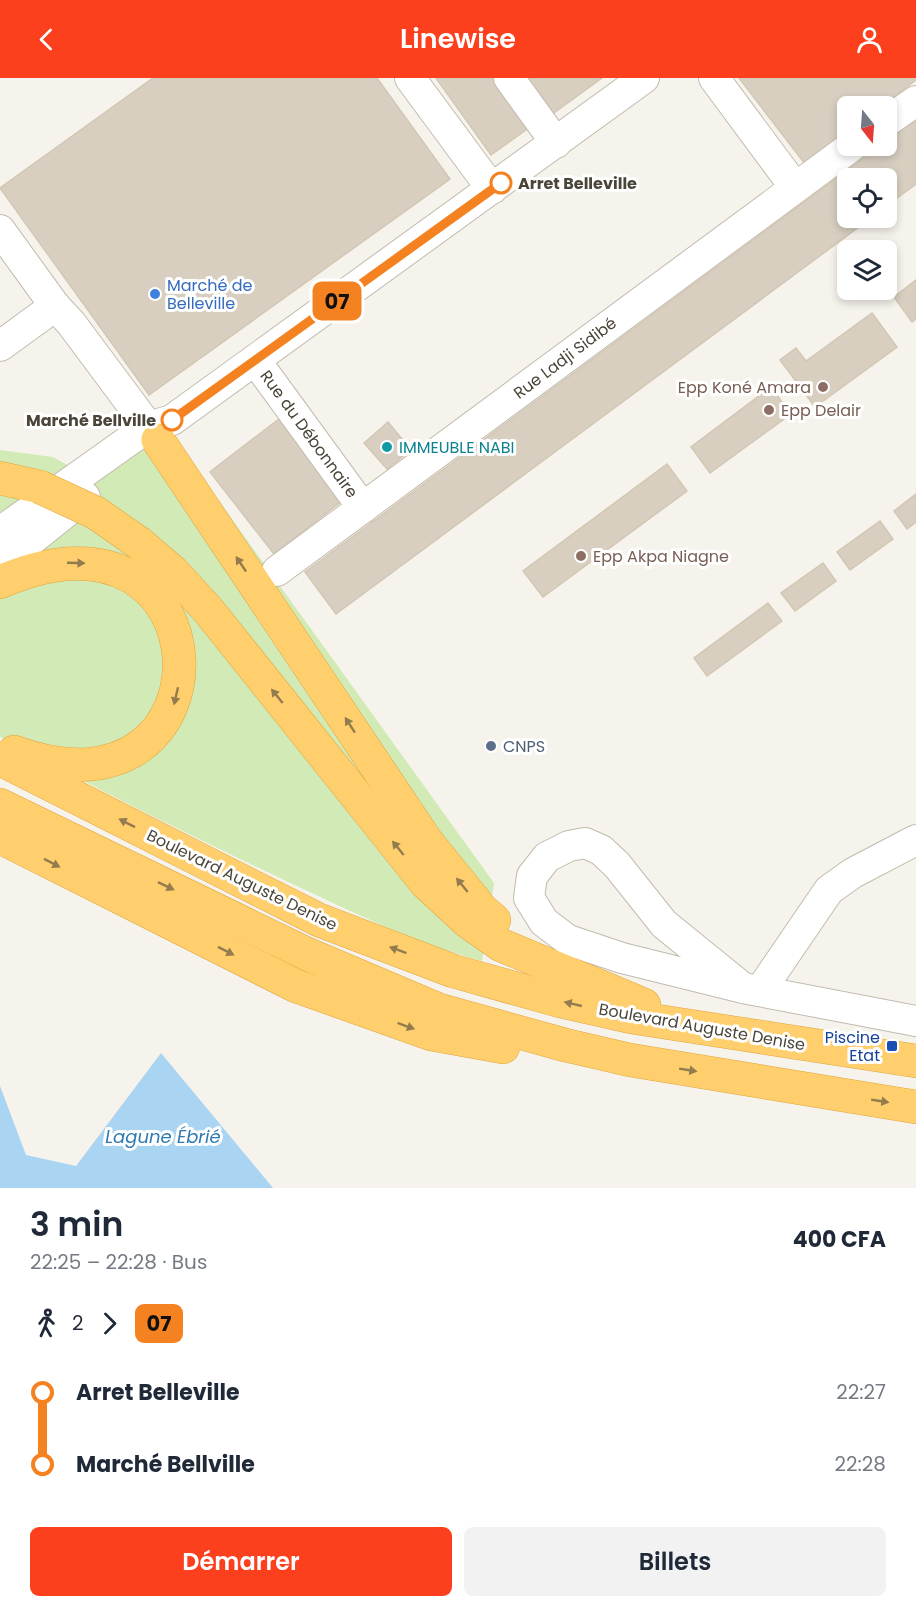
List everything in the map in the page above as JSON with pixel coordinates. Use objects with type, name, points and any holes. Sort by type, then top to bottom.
[{"type":"highway","points":[[159,429],[427,842],[482,910],[511,934],[572,973]]},
{"type":"highway","points":[[0,478],[40,487],[96,513],[139,543],[173,572],[208,610],[426,883],[467,921],[501,945],[572,973],[692,1026]]},
{"type":"highway","points":[[0,582],[30,569],[64,563],[93,564],[125,573],[153,593],[170,618],[179,646],[180,676],[173,707],[156,733],[131,753],[101,763],[65,763],[33,759],[0,747]]},
{"type":"highway","name":"Boulevard Auguste Denise","points":[[0,759],[319,920],[453,970],[538,995],[631,1017],[916,1062]]},
{"type":"highway","points":[[0,805],[306,954],[439,1010],[565,1045],[630,1060],[916,1107]]},
{"type":"highway","points":[[0,837],[296,986],[419,1030],[520,1050],[630,1060]]},
{"type":"street","points":[[410,78],[492,189]]},
{"type":"street","points":[[509,78],[556,143]]},
{"type":"street","points":[[0,532],[159,429],[644,78]]},
{"type":"street","points":[[714,78],[794,186]]},
{"type":"street","points":[[897,114],[916,101]]},
{"type":"street","name":"Rue Ladji Sidibé","points":[[277,571],[838,156]]},
{"type":"street","points":[[0,230],[55,306],[159,429]]},
{"type":"street","points":[[0,346],[55,306]]},
{"type":"street","name":"Rue du Débonnaire","points":[[255,360],[363,508]]},
{"type":"street","points":[[0,565],[159,429]]},
{"type":"street","points":[[751,989],[829,890],[853,873],[916,840]]},
{"type":"street","points":[[751,989],[664,924],[617,865],[602,850],[585,843],[569,846],[547,857],[532,876],[529,897],[544,922],[568,940],[622,958],[751,989],[916,1021]]},
{"type":"green space","points":[[152,408],[494,883],[482,961],[431,945],[332,903],[177,828],[0,737],[0,450],[53,457],[69,466]]},
{"type":"water","name":"Lagune Ébrié","points":[[161,1053],[273,1188],[0,1188],[0,1086],[26,1155],[76,1166]]},
{"type":"building","name":"Marché de Belleville","points":[[153,78],[377,78],[450,179],[149,395],[0,188]]},
{"type":"building","points":[[436,78],[501,78],[534,124],[491,155]]},
{"type":"building","points":[[523,78],[602,78],[551,115]]},
{"type":"building","points":[[739,78],[916,78],[894,96],[837,96],[837,140],[805,164]]},
{"type":"building","points":[[916,119],[916,184],[897,198],[897,168],[850,168],[867,156],[897,156],[897,133]]},
{"type":"building","points":[[837,178],[837,228],[857,228],[841,240],[837,240],[837,243],[336,614],[305,572]]},
{"type":"building","points":[[916,280],[916,319],[912,322],[896,300],[897,295]]},
{"type":"building","points":[[872,313],[897,347],[815,407],[780,360],[796,348],[806,361]]},
{"type":"building","points":[[771,387],[791,414],[710,473],[691,447]]},
{"type":"building","points":[[284,415],[347,497],[274,554],[210,472]]},
{"type":"building","name":"IMMEUBLE NABI","points":[[388,422],[411,450],[387,469],[364,443]]},
{"type":"building","points":[[667,464],[687,491],[543,597],[523,571]]},
{"type":"building","points":[[916,494],[916,522],[907,529],[894,511]]},
{"type":"building","points":[[880,521],[893,539],[850,570],[837,552]]},
{"type":"building","points":[[823,563],[836,581],[795,611],[781,593]]},
{"type":"building","points":[[768,603],[782,621],[707,676],[694,658]]},
{"type":"bus line","name":"07","points":[[172,420],[501,183]]},
{"type":"place","name":"Arret Belleville","points":[[501,183]]},
{"type":"place","name":"Marché de Belleville","points":[[155,294]]},
{"type":"place","name":"Epp Koné Amara","points":[[823,387]]},
{"type":"place","name":"Epp Delair","points":[[769,410]]},
{"type":"place","name":"Marché Bellville","points":[[172,420]]},
{"type":"place","name":"IMMEUBLE NABI","points":[[387,447]]},
{"type":"place","name":"Epp Akpa Niagne","points":[[581,556]]},
{"type":"place","name":"CNPS","points":[[491,746]]},
{"type":"place","name":"Piscine Etat","points":[[892,1046]]}]
